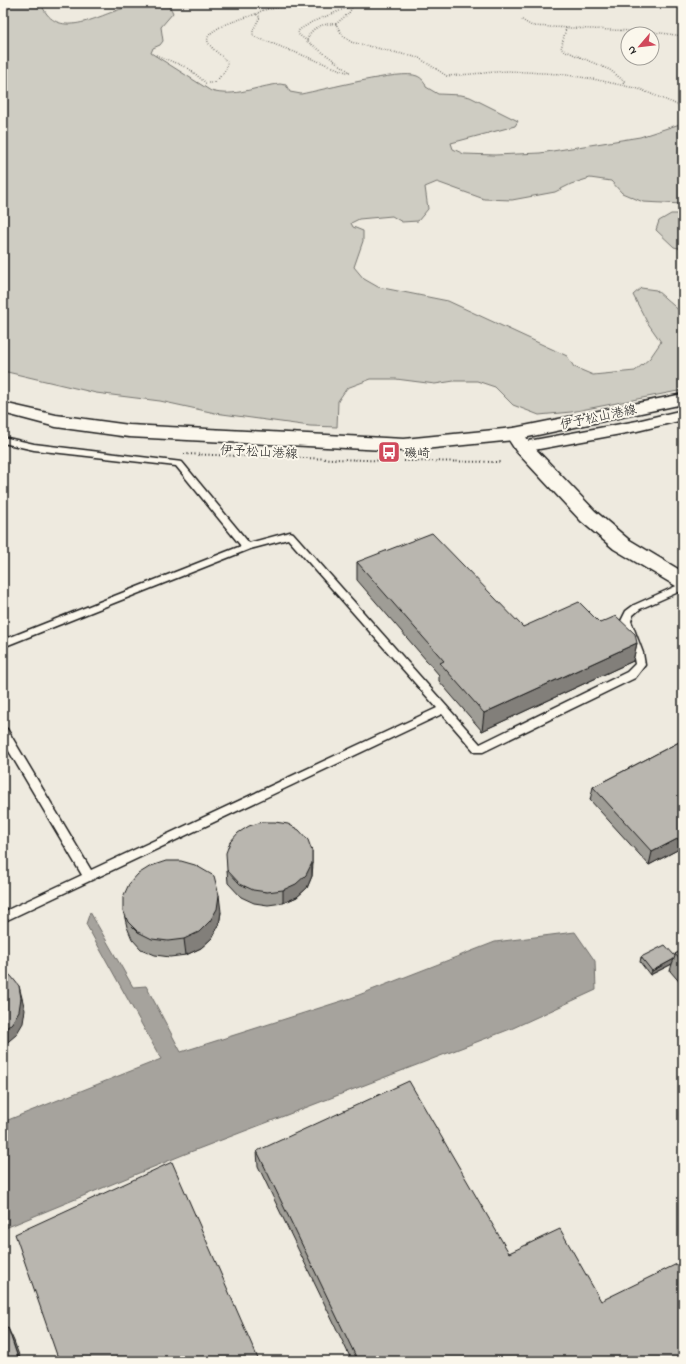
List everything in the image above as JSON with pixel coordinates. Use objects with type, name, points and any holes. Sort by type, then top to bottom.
[{"type":"main road","name":"伊予松山港線","points":[[3,421],[27,427],[129,444],[402,460],[497,442],[518,440],[683,398]]},
{"type":"main road","name":"伊予松山港線","points":[[3,408],[56,421],[129,431],[404,445],[518,440]]},
{"type":"main road","points":[[518,440],[588,516],[621,544],[683,581]]},
{"type":"street","points":[[518,440],[636,426],[683,415]]},
{"type":"lane","points":[[3,440],[34,447],[179,464],[247,547]]},
{"type":"lane","points":[[3,644],[247,547],[290,535],[479,749],[631,675],[640,665],[638,653],[626,621],[629,613],[637,607],[683,586]]},
{"type":"lane","points":[[3,917],[443,709]]},
{"type":"lane","points":[[3,732],[89,877]]},
{"type":"path","points":[[156,55],[184,66],[205,83],[217,83],[228,68],[228,64],[226,59],[210,46],[208,37],[210,32],[214,28],[256,14],[281,3]]},
{"type":"path","points":[[263,10],[311,3]]},
{"type":"path","points":[[256,14],[260,17],[253,30],[253,36],[346,72],[350,72],[310,45],[298,34],[299,30],[304,26],[359,3]]},
{"type":"path","points":[[307,41],[307,38],[317,26],[336,24],[350,13],[352,7]]},
{"type":"path","points":[[522,20],[532,26],[653,32],[683,36]]},
{"type":"path","points":[[336,24],[343,36],[351,42],[425,60],[442,74],[447,76],[523,71],[593,79],[623,85],[661,97],[683,107]]},
{"type":"path","points":[[566,28],[561,49],[574,56],[612,71],[624,81],[623,85]]},
{"type":"shaded area","points":[[3,3],[41,3],[47,14],[55,21],[64,24],[84,22],[115,11],[149,3],[166,4],[170,7],[173,13],[161,27],[163,41],[160,45],[153,48],[151,53],[211,91],[229,93],[280,84],[286,85],[290,92],[301,94],[396,75],[409,75],[417,76],[424,82],[426,87],[438,94],[470,97],[518,121],[515,126],[451,143],[453,149],[464,154],[495,155],[540,153],[640,137],[683,123],[683,204],[643,202],[622,193],[611,181],[590,178],[571,184],[555,192],[512,200],[484,199],[437,182],[425,187],[428,209],[418,221],[402,222],[392,216],[359,219],[351,223],[353,227],[363,231],[363,241],[354,267],[364,279],[378,287],[448,301],[567,356],[574,367],[593,375],[635,371],[650,358],[661,342],[647,322],[633,295],[641,288],[656,290],[683,314],[683,390],[571,412],[539,415],[513,405],[495,387],[477,381],[454,381],[435,384],[396,379],[371,379],[347,388],[338,401],[337,427],[310,426],[215,413],[160,401],[96,393],[3,371]]},
{"type":"shaded area","points":[[671,214],[683,214],[683,249],[674,247],[656,230],[659,221]]},
{"type":"shaded area","points":[[90,912],[133,987],[146,986],[181,1052],[351,998],[495,942],[575,932],[595,961],[596,990],[513,1028],[185,1154],[3,1229],[3,1122],[161,1059],[86,924]]},
{"type":"building","points":[[432,533],[523,627],[579,602],[600,623],[616,616],[635,634],[637,643],[484,713],[440,663],[444,661],[357,562]]},
{"type":"building","points":[[683,740],[683,836],[652,852],[593,787]]},
{"type":"building","points":[[262,822],[288,824],[299,830],[308,840],[312,851],[312,863],[306,875],[296,884],[283,890],[267,892],[253,890],[240,884],[227,870],[226,853],[230,842],[238,833],[249,826]]},
{"type":"building","points":[[166,861],[181,861],[195,865],[214,876],[219,895],[217,909],[210,921],[199,932],[184,939],[168,941],[152,939],[138,932],[128,922],[123,910],[123,897],[129,884],[138,874],[151,866]]},
{"type":"building","points":[[665,945],[675,956],[674,959],[652,971],[641,957]]},
{"type":"building","points":[[683,950],[683,963],[675,954]]},
{"type":"building","points":[[3,970],[11,976],[19,986],[21,998],[19,1011],[12,1023],[3,1031]]},
{"type":"building","points":[[409,1081],[509,1253],[560,1229],[601,1301],[683,1261],[683,1361],[358,1361],[257,1151]]},
{"type":"building","points":[[172,1162],[259,1361],[59,1361],[15,1234]]},
{"type":"building","points":[[8,1328],[19,1361],[3,1361],[3,1330]]},
{"type":"place","name":"磯崎","points":[[389,452]]}]
